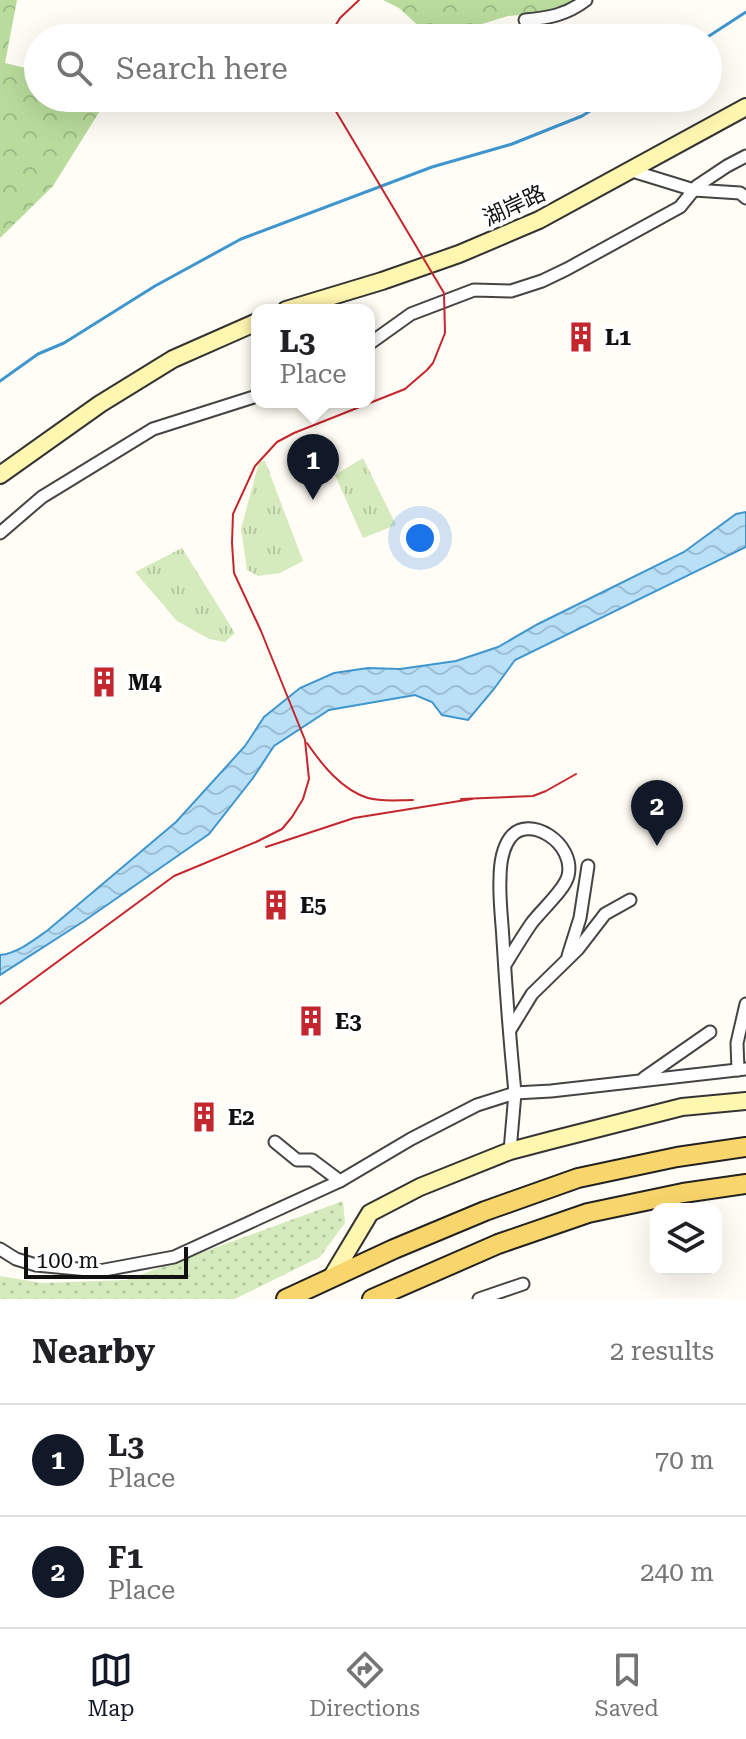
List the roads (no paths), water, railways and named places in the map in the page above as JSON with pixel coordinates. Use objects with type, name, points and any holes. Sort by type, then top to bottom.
[{"type":"main road","points":[[286,1299],[485,1211],[578,1178],[677,1157],[746,1147]]},
{"type":"main road","points":[[372,1299],[498,1244],[588,1213],[683,1193],[746,1184]]},
{"type":"street","points":[[525,20],[552,18],[586,0]]},
{"type":"street","name":"湖岸路","points":[[306,304],[459,254],[539,220],[746,107]]},
{"type":"street","points":[[375,340],[411,314],[474,290],[511,291],[554,275],[680,207],[694,190],[746,156]]},
{"type":"street","points":[[629,170],[694,190],[740,193],[746,198]]},
{"type":"street","points":[[0,475],[100,404],[173,359],[251,325]]},
{"type":"street","points":[[0,533],[42,497],[153,429],[251,398]]},
{"type":"street","points":[[505,965],[533,922],[567,880],[569,865],[565,851],[551,835],[526,829],[512,834],[504,847],[500,878],[505,965],[509,1032],[515,1093],[510,1151]]},
{"type":"street","points":[[566,960],[580,918],[588,866]]},
{"type":"street","points":[[509,1032],[532,994],[578,949],[605,914],[630,900]]},
{"type":"street","points":[[0,1249],[16,1259],[36,1265],[99,1271],[174,1257],[340,1181],[477,1105],[515,1093],[742,1070],[737,1043],[746,1004]]},
{"type":"street","points":[[640,1081],[710,1032]]},
{"type":"street","points":[[331,1278],[370,1213],[420,1187],[510,1151],[682,1107],[746,1101]]},
{"type":"street","points":[[275,1142],[297,1160],[312,1160],[340,1181]]},
{"type":"street","points":[[479,1299],[523,1284]]},
{"type":"water","points":[[746,512],[746,547],[515,660],[468,720],[442,715],[432,702],[415,695],[329,710],[274,746],[209,834],[0,975],[0,955],[19,949],[48,930],[176,822],[245,746],[264,717],[300,688],[334,673],[368,668],[400,669],[456,661],[498,647],[684,552],[736,514]]},
{"type":"waterway","points":[[722,28],[746,12]]},
{"type":"waterway","points":[[0,381],[38,354],[64,343],[155,286],[241,239],[432,167],[512,144],[588,112]]},
{"type":"tram line","points":[[336,24],[359,0]]},
{"type":"tram line","points":[[336,112],[444,293],[445,333],[433,363],[405,389],[375,401]]},
{"type":"tram line","points":[[0,1004],[174,876],[282,829],[303,799],[309,779],[305,740],[234,573],[233,514],[255,466],[277,442],[357,408]]},
{"type":"tram line","points":[[307,743],[333,776],[359,794],[379,800],[413,800]]},
{"type":"tram line","points":[[461,799],[533,796],[576,774]]},
{"type":"tram line","points":[[266,847],[354,818],[472,799]]},
{"type":"place","name":"L1","points":[[581,337]]},
{"type":"place","name":"L3","points":[[313,500]]},
{"type":"place","name":"M4","points":[[104,682]]},
{"type":"place","name":"F1","points":[[657,846]]},
{"type":"place","name":"E5","points":[[276,905]]},
{"type":"place","name":"E3","points":[[311,1021]]},
{"type":"place","name":"E2","points":[[204,1117]]}]
